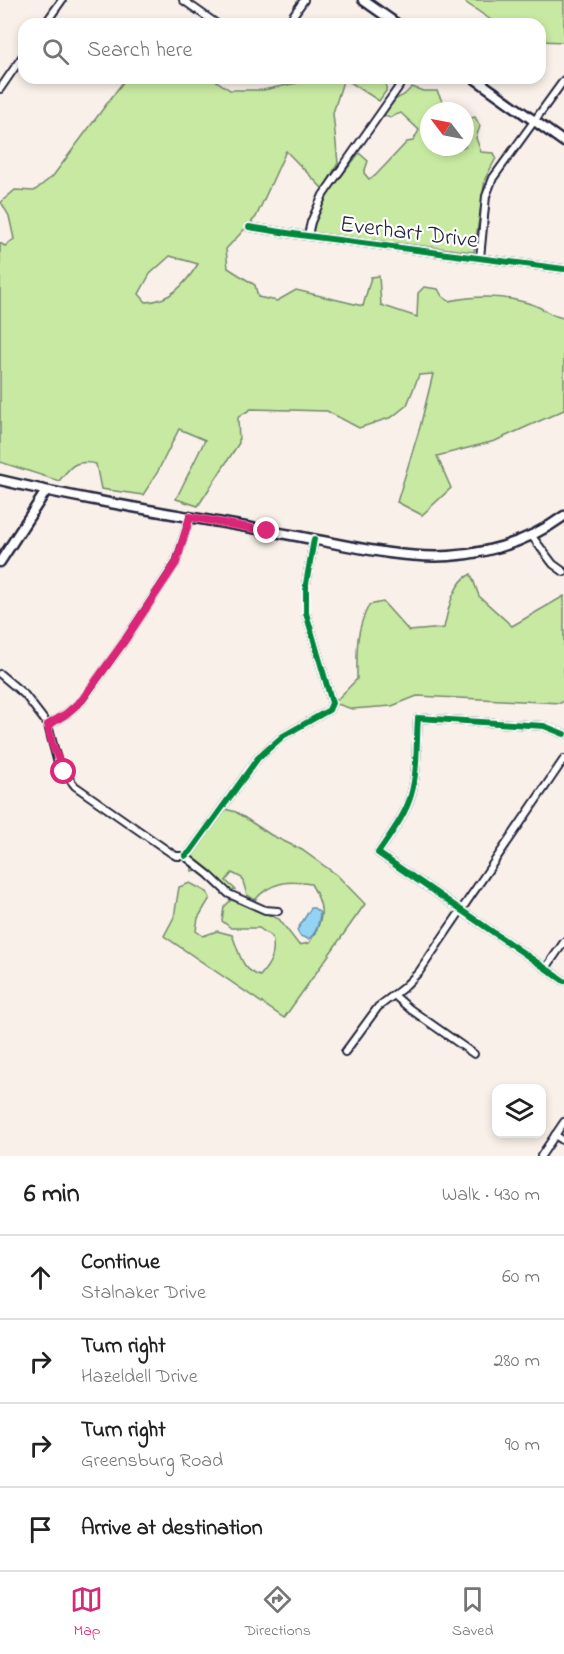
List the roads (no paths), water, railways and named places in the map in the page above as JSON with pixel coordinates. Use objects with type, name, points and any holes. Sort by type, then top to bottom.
[{"type":"main road","points":[[363,0],[388,18]]},
{"type":"main road","points":[[482,84],[564,142]]},
{"type":"main road","points":[[0,480],[46,491],[408,555],[434,556],[485,551],[531,535],[564,516]]},
{"type":"main road","points":[[0,562],[46,491]]},
{"type":"street","points":[[49,18],[62,0]]},
{"type":"street","points":[[183,0],[208,18]]},
{"type":"street","points":[[291,18],[304,0]]},
{"type":"street","points":[[0,89],[18,63]]},
{"type":"street","points":[[480,258],[489,187],[496,172],[564,80]]},
{"type":"street","points":[[308,235],[323,195],[401,84]]},
{"type":"street","name":"Everhart Drive","points":[[249,226],[564,269]]},
{"type":"street","points":[[48,725],[66,714],[82,700],[130,634],[176,563],[190,517]]},
{"type":"street","points":[[531,535],[553,564],[564,572]]},
{"type":"street","points":[[185,856],[258,758],[282,736],[325,713],[331,705],[330,692],[306,613],[305,592],[314,539]]},
{"type":"street","points":[[0,674],[25,695],[48,725],[57,760],[75,786],[171,853],[176,856],[185,856],[229,894],[265,910],[278,911]]},
{"type":"street","points":[[564,734],[543,726],[418,718],[415,777],[411,794],[405,810],[378,853],[564,981]]},
{"type":"street","points":[[345,1052],[378,1006],[419,972],[564,759]]},
{"type":"street","points":[[546,968],[564,942]]},
{"type":"street","points":[[394,995],[474,1054]]},
{"type":"street","points":[[541,1156],[564,1122]]},
{"type":"street","points":[[555,1135],[564,1141]]},
{"type":"water","points":[[311,908],[320,913],[315,931],[308,939],[300,936],[297,930]]}]
